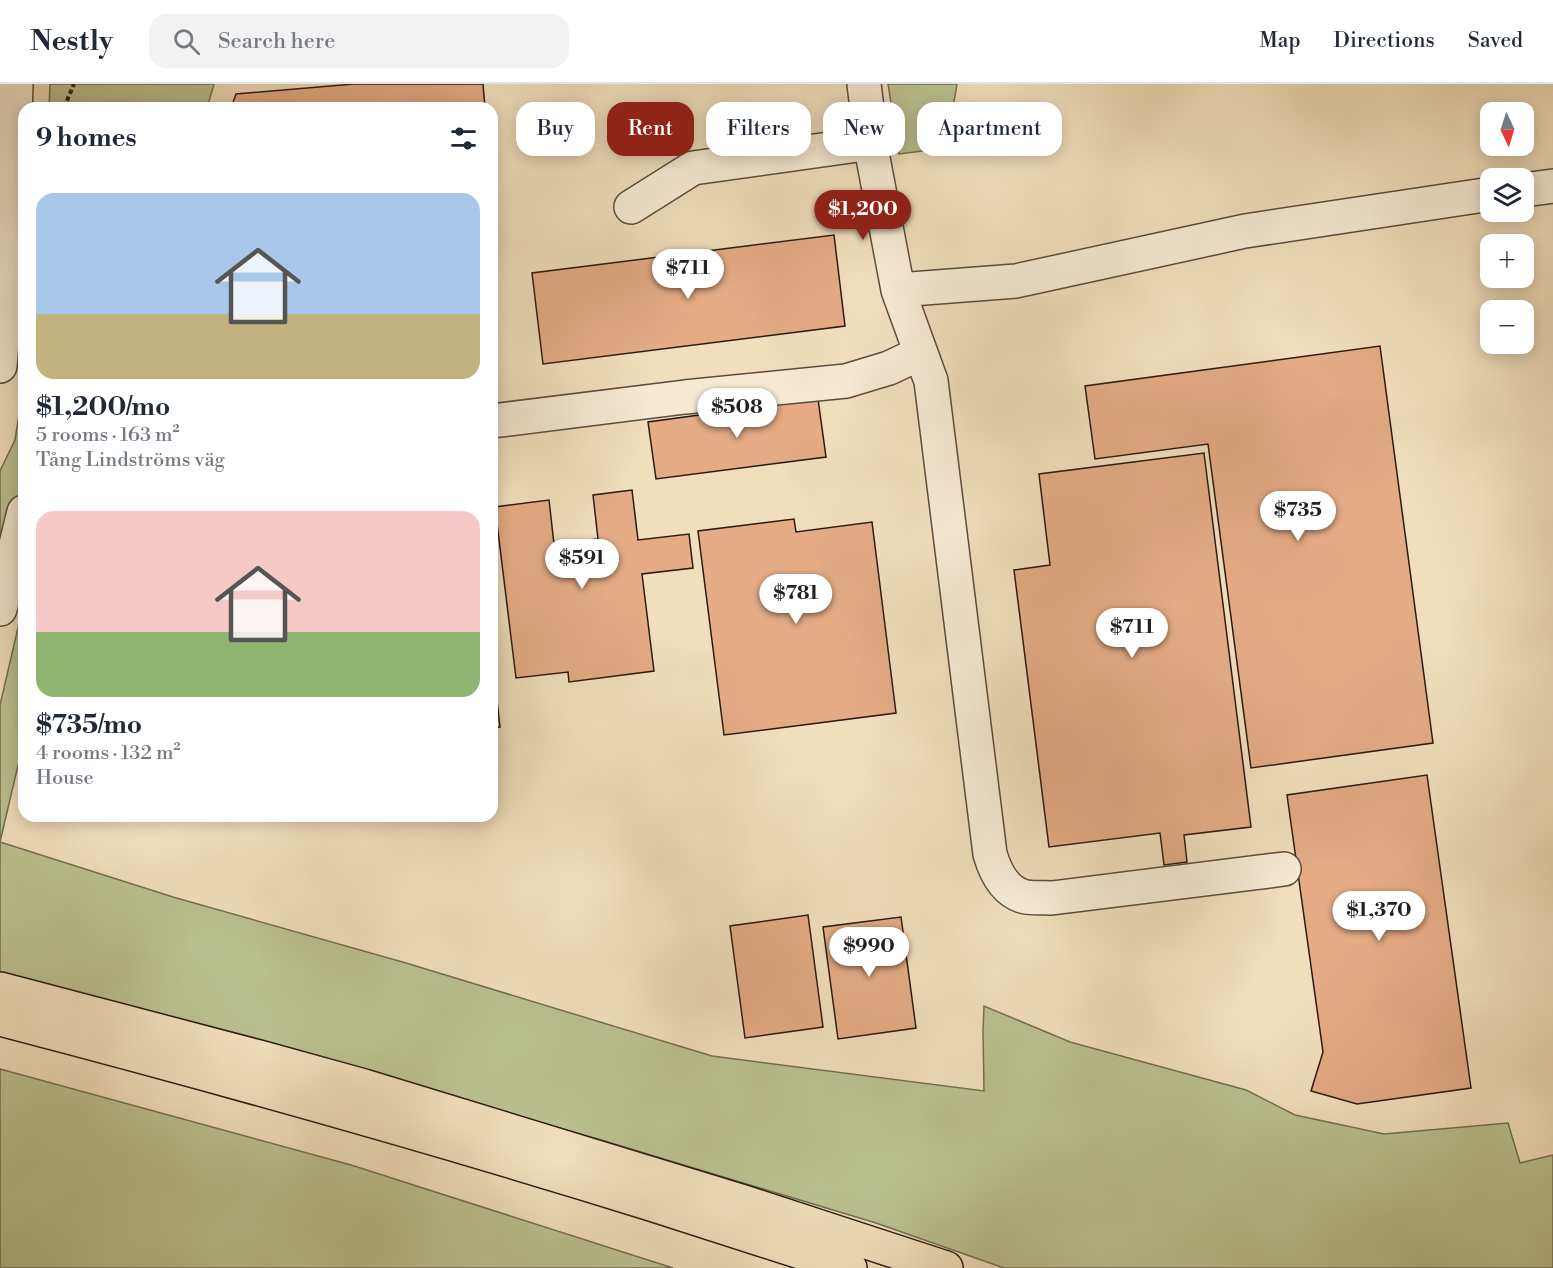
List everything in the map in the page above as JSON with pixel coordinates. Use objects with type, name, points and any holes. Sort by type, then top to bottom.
[{"type":"highway","points":[[0,989],[364,1086],[744,1202],[946,1268]]},
{"type":"highway","points":[[0,1019],[261,1089],[403,1130],[651,1204],[850,1268]]},
{"type":"street","points":[[0,366],[18,223],[16,84]]},
{"type":"street","points":[[864,84],[866,102]]},
{"type":"street","points":[[631,207],[693,168],[823,150]]},
{"type":"street","points":[[874,156],[898,290],[926,367],[990,854],[1000,878],[1009,888],[1023,896],[1052,898],[1284,870]]},
{"type":"street","points":[[1534,189],[1553,186]]},
{"type":"street","points":[[898,290],[1016,281],[1245,231],[1480,196]]},
{"type":"street","points":[[498,419],[846,381],[889,368],[926,367]]},
{"type":"street","points":[[0,609],[18,536]]},
{"type":"path","points":[[67,102],[74,84]]},
{"type":"green space","points":[[50,84],[214,84],[209,102],[49,102]]},
{"type":"green space","points":[[888,84],[957,84],[954,102],[917,102],[917,152],[905,153],[905,102],[891,102]]},
{"type":"green space","points":[[18,420],[18,501],[0,569],[0,471],[15,440]]},
{"type":"green space","points":[[18,628],[18,766],[0,842],[0,705]]},
{"type":"green space","points":[[0,842],[173,897],[406,963],[712,1056],[984,1091],[984,1006],[1070,1042],[1246,1090],[1295,1115],[1384,1134],[1508,1123],[1520,1163],[1553,1155],[1553,1268],[1004,1268],[876,1223],[601,1140],[264,1044],[0,979]]},
{"type":"green space","points":[[0,1069],[351,1165],[673,1268],[0,1268]]},
{"type":"building","points":[[354,84],[483,84],[484,102],[233,102],[236,94]]},
{"type":"building","points":[[834,235],[845,326],[543,364],[532,273]]},
{"type":"building","points":[[1380,346],[1433,743],[1251,768],[1208,444],[1095,459],[1085,386]]},
{"type":"building","points":[[818,399],[826,457],[656,479],[648,422]]},
{"type":"building","points":[[1204,453],[1251,827],[1184,835],[1187,862],[1164,865],[1160,833],[1049,847],[1014,570],[1050,565],[1039,474]]},
{"type":"building","points":[[632,490],[638,540],[689,534],[693,568],[642,574],[654,671],[569,682],[568,672],[516,678],[498,531],[498,507],[549,500],[554,544],[598,539],[593,495]]},
{"type":"building","points":[[794,519],[796,532],[872,522],[896,713],[724,735],[698,531]]},
{"type":"building","points":[[1427,775],[1471,1088],[1357,1104],[1311,1091],[1323,1052],[1287,795]]},
{"type":"building","points":[[808,915],[823,1027],[745,1038],[730,926]]},
{"type":"building","points":[[901,917],[916,1028],[838,1039],[823,927]]}]
